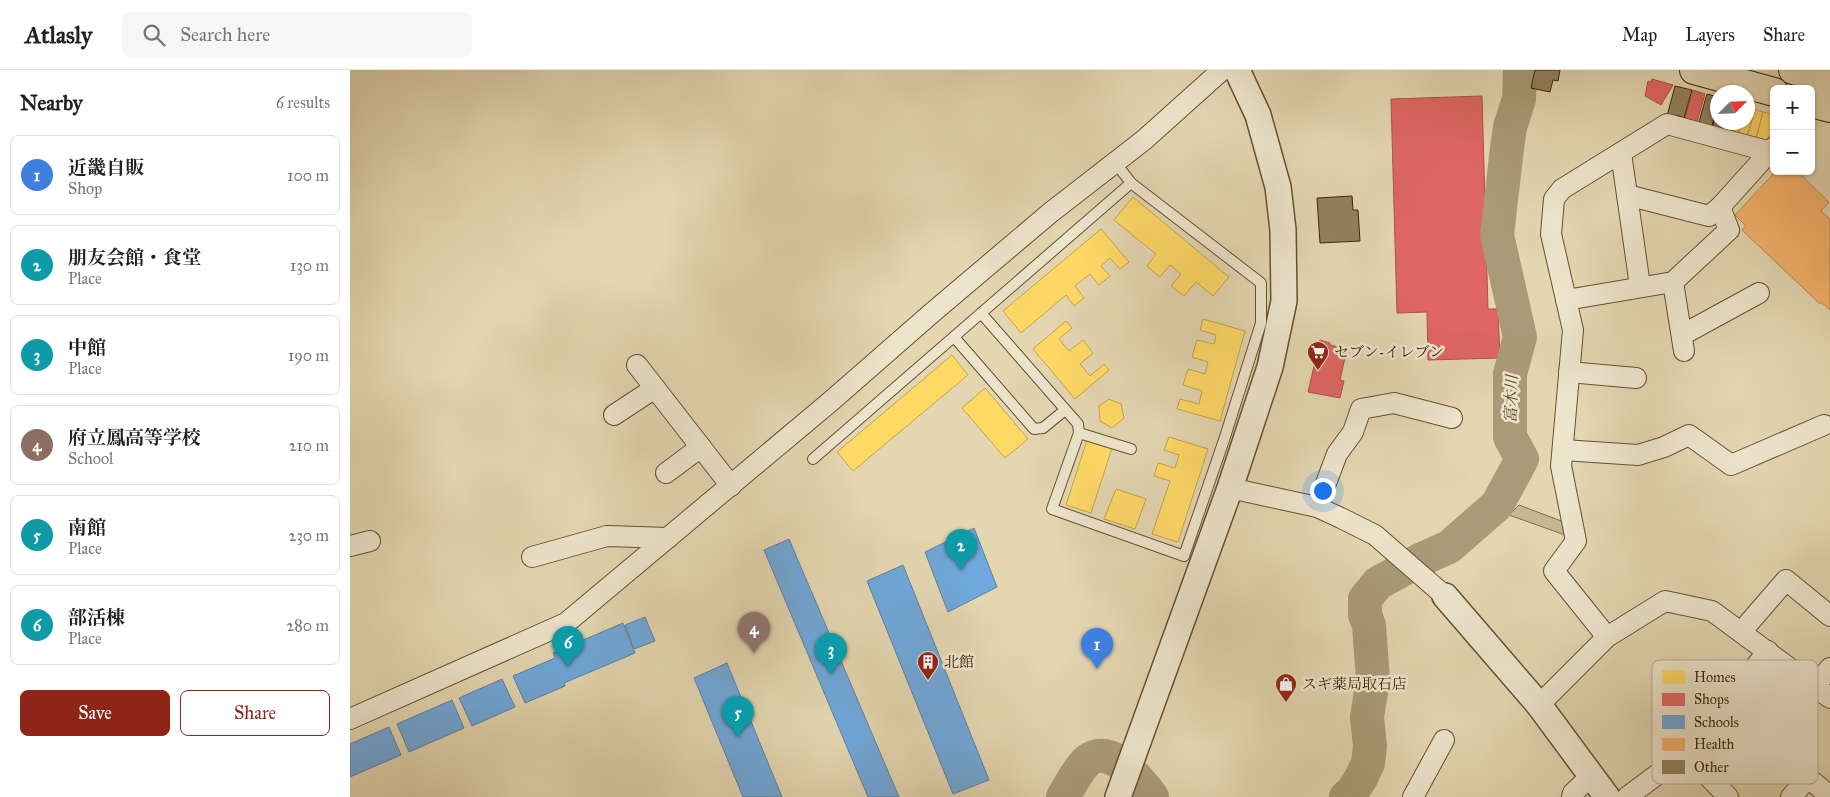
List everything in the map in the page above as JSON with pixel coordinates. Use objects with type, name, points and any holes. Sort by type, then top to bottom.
[{"type":"main road","points":[[1694,70],[1770,91]]},
{"type":"main road","points":[[1815,104],[1830,108]]},
{"type":"street","points":[[350,719],[566,623],[731,486],[1050,213],[1144,140],[1222,70]]},
{"type":"street","points":[[1118,797],[1194,559],[1230,488],[1270,367],[1284,301],[1282,230],[1278,187],[1258,115],[1237,70]]},
{"type":"street","points":[[1607,637],[1554,571],[1576,541],[1561,466],[1573,330],[1551,234],[1554,199],[1562,189],[1667,124],[1770,150]]},
{"type":"street","points":[[1621,152],[1640,286]]},
{"type":"street","points":[[1627,195],[1709,216],[1720,207],[1770,152]]},
{"type":"street","points":[[1566,300],[1640,286],[1673,282],[1729,230],[1720,207]]},
{"type":"street","points":[[1673,282],[1683,343],[1759,293]]},
{"type":"street","points":[[637,365],[731,486]]},
{"type":"street","points":[[1570,372],[1636,378]]},
{"type":"street","points":[[614,415],[655,388]]},
{"type":"street","points":[[1317,507],[1337,454],[1353,432],[1361,410],[1394,403],[1452,418]]},
{"type":"street","points":[[1563,450],[1638,455],[1664,447],[1690,435],[1731,465],[1824,425]]},
{"type":"street","points":[[666,473],[701,447]]},
{"type":"street","points":[[1230,488],[1317,507],[1375,535],[1445,596],[1539,705],[1607,797]]},
{"type":"street","points":[[532,557],[607,536],[668,538]]},
{"type":"street","points":[[350,546],[370,541]]},
{"type":"street","points":[[1741,632],[1786,580],[1830,616]]},
{"type":"street","points":[[1539,705],[1607,637],[1665,601],[1712,611],[1780,660]]},
{"type":"street","points":[[1761,660],[1768,651]]},
{"type":"street","points":[[1823,692],[1830,668]]},
{"type":"street","points":[[1413,797],[1444,740]]},
{"type":"street","points":[[1572,797],[1573,793],[1592,776]]},
{"type":"street","points":[[1627,797],[1652,778]]},
{"type":"street","points":[[1716,784],[1728,797]]},
{"type":"street","points":[[1791,797],[1803,784]]},
{"type":"street","points":[[1815,784],[1830,796]]},
{"type":"lane","points":[[981,313],[1078,424],[1079,432],[1052,509],[1194,559],[1224,440],[1261,323],[1261,283],[1131,183],[1115,162]]},
{"type":"lane","points":[[813,459],[1131,183]]},
{"type":"lane","points":[[954,337],[1034,429],[1043,428],[1065,410]]},
{"type":"lane","points":[[1079,432],[1131,449]]},
{"type":"shaded area","points":[[1519,505],[1564,522],[1565,535],[1509,515]]},
{"type":"building: Homes","points":[[1755,110],[1763,112],[1756,139],[1747,137],[1749,130],[1755,130]]},
{"type":"building: Homes","points":[[1763,112],[1770,114],[1769,141],[1756,139]]},
{"type":"building: Homes","points":[[1729,130],[1739,130],[1738,134],[1729,132]]},
{"type":"building: Homes","points":[[1739,130],[1749,130],[1747,137],[1738,134]]},
{"type":"building: Homes","points":[[1133,197],[1229,277],[1213,296],[1196,282],[1184,296],[1171,286],[1181,274],[1170,265],[1160,277],[1147,266],[1156,254],[1114,220]]},
{"type":"building: Homes","points":[[1101,229],[1129,262],[1120,269],[1110,258],[1101,266],[1110,276],[1099,285],[1090,274],[1075,286],[1084,298],[1074,306],[1066,295],[1021,333],[1003,311]]},
{"type":"building: Homes","points":[[1203,319],[1245,331],[1220,421],[1177,409],[1180,399],[1199,404],[1202,391],[1183,385],[1188,369],[1205,374],[1208,362],[1192,357],[1197,340],[1214,344],[1216,335],[1200,330]]},
{"type":"building: Homes","points":[[1066,321],[1072,328],[1059,339],[1069,351],[1083,340],[1093,353],[1080,364],[1090,376],[1104,364],[1109,370],[1075,399],[1033,349]]},
{"type":"building: Homes","points":[[952,355],[968,375],[853,471],[837,452]]},
{"type":"building: Homes","points":[[985,388],[1028,439],[1005,458],[962,408]]},
{"type":"building: Homes","points":[[1109,399],[1121,404],[1124,418],[1112,428],[1100,421],[1099,406]]},
{"type":"building: Homes","points":[[1169,437],[1208,449],[1178,542],[1152,534],[1170,481],[1154,476],[1158,463],[1175,468],[1179,455],[1164,450]]},
{"type":"building: Homes","points":[[1087,440],[1112,448],[1091,513],[1066,505]]},
{"type":"building: Homes","points":[[1116,489],[1146,499],[1135,529],[1104,519]]},
{"type":"building: Shops","points":[[1652,79],[1673,85],[1661,105],[1645,96],[1648,81],[1651,82]]},
{"type":"building: Shops","points":[[1693,90],[1705,94],[1696,125],[1684,121]]},
{"type":"building: Shops","points":[[1482,96],[1488,309],[1498,309],[1500,358],[1428,360],[1427,312],[1397,313],[1391,99]]},
{"type":"building: Shops","points":[[1320,340],[1330,343],[1330,345],[1347,349],[1340,380],[1344,381],[1340,398],[1308,392]]},
{"type":"building: Schools","points":[[974,528],[997,587],[948,612],[925,552]]},
{"type":"building: Schools","points":[[789,539],[899,797],[868,797],[764,550]]},
{"type":"building: Schools","name":"北館","points":[[903,565],[989,780],[953,794],[867,581]]},
{"type":"building: Schools","points":[[645,617],[655,641],[634,649],[625,625]]},
{"type":"building: Schools","points":[[623,623],[635,653],[564,683],[565,686],[525,703],[513,676],[555,658],[553,653]]},
{"type":"building: Schools","points":[[727,663],[782,797],[743,797],[694,678]]},
{"type":"building: Schools","points":[[502,679],[515,707],[472,726],[459,698]]},
{"type":"building: Schools","points":[[452,700],[464,728],[409,752],[397,724]]},
{"type":"building: Schools","points":[[389,727],[401,755],[350,777],[350,744]]},
{"type":"building: Health","points":[[1772,175],[1801,175],[1829,202],[1821,211],[1830,219],[1830,310],[1821,302],[1820,304],[1742,230],[1746,226],[1735,215]]},
{"type":"building: Other","points":[[1535,70],[1560,70],[1558,81],[1553,80],[1550,92],[1531,88]]},
{"type":"building: Other","points":[[1675,86],[1692,90],[1684,118],[1677,115],[1676,119],[1667,116]]},
{"type":"building: Other","points":[[1707,94],[1710,95],[1710,129],[1698,125]]},
{"type":"building: Other","points":[[1352,196],[1353,210],[1358,210],[1360,241],[1320,243],[1317,198]]},
{"type":"waterway","name":"富木川","points":[[1346,797],[1352,792],[1361,778],[1368,763],[1370,746],[1367,717],[1373,680],[1369,625],[1365,615],[1365,599],[1378,583],[1422,559],[1449,547],[1497,505],[1522,459],[1510,437],[1510,374],[1520,337],[1497,235],[1510,127],[1519,99],[1520,70]]},
{"type":"waterway","name":"富木川","points":[[1063,797],[1084,764],[1096,756],[1105,756],[1124,766],[1152,797]]},
{"type":"place","name":"セブン-イレブン","points":[[1318,371]]},
{"type":"place","name":"朋友会館・食堂","points":[[961,570]]},
{"type":"place","name":"府立鳳高等学校","points":[[754,653]]},
{"type":"place","name":"部活棟","points":[[568,667]]},
{"type":"place","name":"近畿自販","points":[[1097,669]]},
{"type":"place","name":"中館","points":[[831,674]]},
{"type":"place","name":"北館","points":[[928,681]]},
{"type":"place","name":"スギ薬局取石店","points":[[1286,703]]},
{"type":"place","name":"南館","points":[[738,737]]}]
